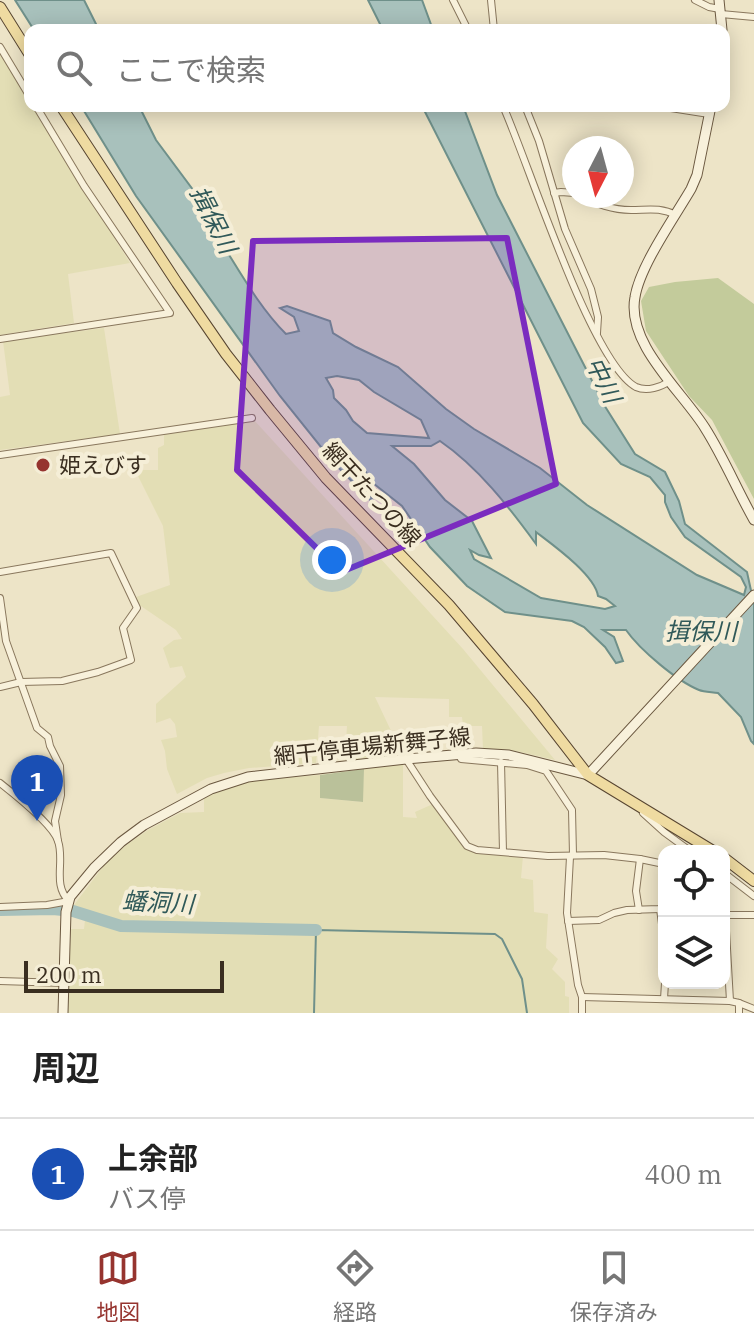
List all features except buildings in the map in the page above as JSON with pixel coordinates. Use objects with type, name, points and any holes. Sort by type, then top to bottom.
[{"type":"main road","points":[[0,7],[24,45]]},
{"type":"main road","name":"網干たつの線","points":[[65,112],[226,354],[326,478],[449,605],[591,772],[633,804],[703,845]]},
{"type":"main road","points":[[710,112],[697,175],[638,283],[634,320],[650,354],[706,428],[754,520]]},
{"type":"main road","points":[[591,772],[754,595]]},
{"type":"main road","name":"網干停車場新舞子線","points":[[67,906],[77,888],[121,842],[144,825],[211,789],[248,777],[459,754],[509,755],[591,772]]},
{"type":"main road","points":[[730,863],[754,881]]},
{"type":"main road","points":[[63,1013],[67,906]]},
{"type":"street","points":[[453,0],[465,24]]},
{"type":"street","points":[[491,0],[493,24]]},
{"type":"street","points":[[695,0],[709,7],[754,17]]},
{"type":"street","points":[[0,47],[24,87]]},
{"type":"street","points":[[0,339],[170,313],[84,186],[40,112]]},
{"type":"street","points":[[506,112],[570,279],[615,367],[636,387],[652,389],[670,381]]},
{"type":"street","points":[[527,112],[565,229],[591,289],[598,317],[597,334]]},
{"type":"street","points":[[554,193],[562,192]]},
{"type":"street","points":[[620,208],[664,209],[676,215]]},
{"type":"street","points":[[0,455],[252,418]]},
{"type":"street","points":[[0,572],[111,553],[137,608],[123,628],[131,660],[62,681],[21,682],[0,687]]},
{"type":"street","points":[[0,598],[6,641],[37,728],[48,737],[60,766],[61,795],[55,821],[60,888],[67,906],[0,907]]},
{"type":"street","points":[[459,754],[461,759],[527,765],[546,771],[572,810],[567,913],[582,1013]]},
{"type":"street","points":[[406,759],[467,846],[503,852],[604,855],[658,863]]},
{"type":"street","points":[[501,762],[503,852]]},
{"type":"street","points":[[0,783],[45,823],[58,841]]},
{"type":"street","points":[[633,804],[682,845]]},
{"type":"street","points":[[639,910],[636,891],[640,859]]},
{"type":"street","points":[[730,878],[754,896]]},
{"type":"street","points":[[568,921],[599,920],[614,913],[658,908]]},
{"type":"street","points":[[730,915],[754,915]]},
{"type":"street","points":[[0,981],[64,983]]},
{"type":"street","points":[[664,999],[665,989]]},
{"type":"street","points":[[729,989],[730,1001]]},
{"type":"street","points":[[582,997],[730,1001],[754,1009]]},
{"type":"street","points":[[739,1003],[739,1013]]},
{"type":"highlighted area","points":[[507,238],[556,484],[341,572],[237,470],[253,241]]},
{"type":"shaded area","points":[[0,54],[24,92],[24,112],[36,112],[130,263],[68,274],[74,323],[0,335]]},
{"type":"shaded area","points":[[104,328],[120,434],[0,450],[0,397],[10,395],[3,341]]},
{"type":"shaded area","points":[[254,420],[463,649],[555,760],[516,751],[483,749],[482,726],[463,726],[462,717],[449,717],[449,699],[375,697],[402,754],[345,760],[347,726],[319,726],[316,763],[224,773],[177,794],[167,769],[161,740],[177,737],[175,724],[170,718],[156,723],[156,704],[186,677],[182,666],[170,668],[163,648],[174,640],[182,639],[176,630],[138,604],[136,597],[170,585],[163,526],[135,470],[158,470],[158,448],[164,445],[164,433]]},
{"type":"shaded area","points":[[403,764],[403,817],[417,818],[415,812],[433,804],[467,848],[523,856],[521,878],[533,880],[534,912],[548,914],[546,948],[558,959],[552,969],[565,982],[569,1013],[67,1013],[71,929],[84,929],[85,920],[73,914],[74,905],[105,864],[125,846],[180,813],[204,812],[204,797],[251,780],[320,775],[320,798],[362,802],[364,769]]},
{"type":"green space","points":[[718,278],[754,304],[754,499],[712,420],[689,396],[646,331],[641,301],[649,287]]},
{"type":"green space","points":[[364,769],[363,802],[320,798],[320,775]]},
{"type":"water","points":[[15,0],[84,0],[96,24],[30,24]]},
{"type":"water","points":[[368,0],[422,0],[431,24],[380,24]]},
{"type":"water","name":"揖保川","points":[[85,112],[142,112],[156,140],[237,249],[226,250],[269,315],[286,334],[299,331],[294,317],[280,308],[287,306],[330,321],[333,333],[398,367],[446,409],[540,468],[587,505],[697,575],[744,595],[746,587],[741,577],[685,537],[671,517],[665,495],[650,477],[621,464],[583,423],[425,112],[465,112],[497,195],[606,408],[635,454],[665,472],[679,501],[685,524],[747,572],[754,598],[754,744],[741,717],[718,693],[699,690],[680,680],[649,655],[626,630],[603,630],[614,637],[623,661],[616,663],[605,647],[584,627],[572,621],[505,612],[467,586],[430,547],[402,506],[369,480],[366,472],[348,467],[381,511],[333,462],[280,396],[136,196]],"holes":[[[337,376],[359,380],[421,420],[429,438],[367,433],[334,398],[326,378]],[[440,441],[454,451],[504,502],[536,544],[536,532],[582,570],[598,596],[615,606],[605,609],[541,598],[474,559],[470,550],[491,558],[472,521],[445,500],[414,464],[392,446],[431,446]]]},
{"type":"waterway","name":"蟠洞川","points":[[0,910],[73,911],[121,926],[316,930]]},
{"type":"waterway","points":[[314,1013],[316,930],[495,934],[502,939],[522,979],[527,1013]]},
{"type":"place","name":"姫えびす","points":[[43,465]]},
{"type":"place","name":"上余部","points":[[37,821]]},
{"type":"water label","name":"中川","points":[[603,380]]}]
